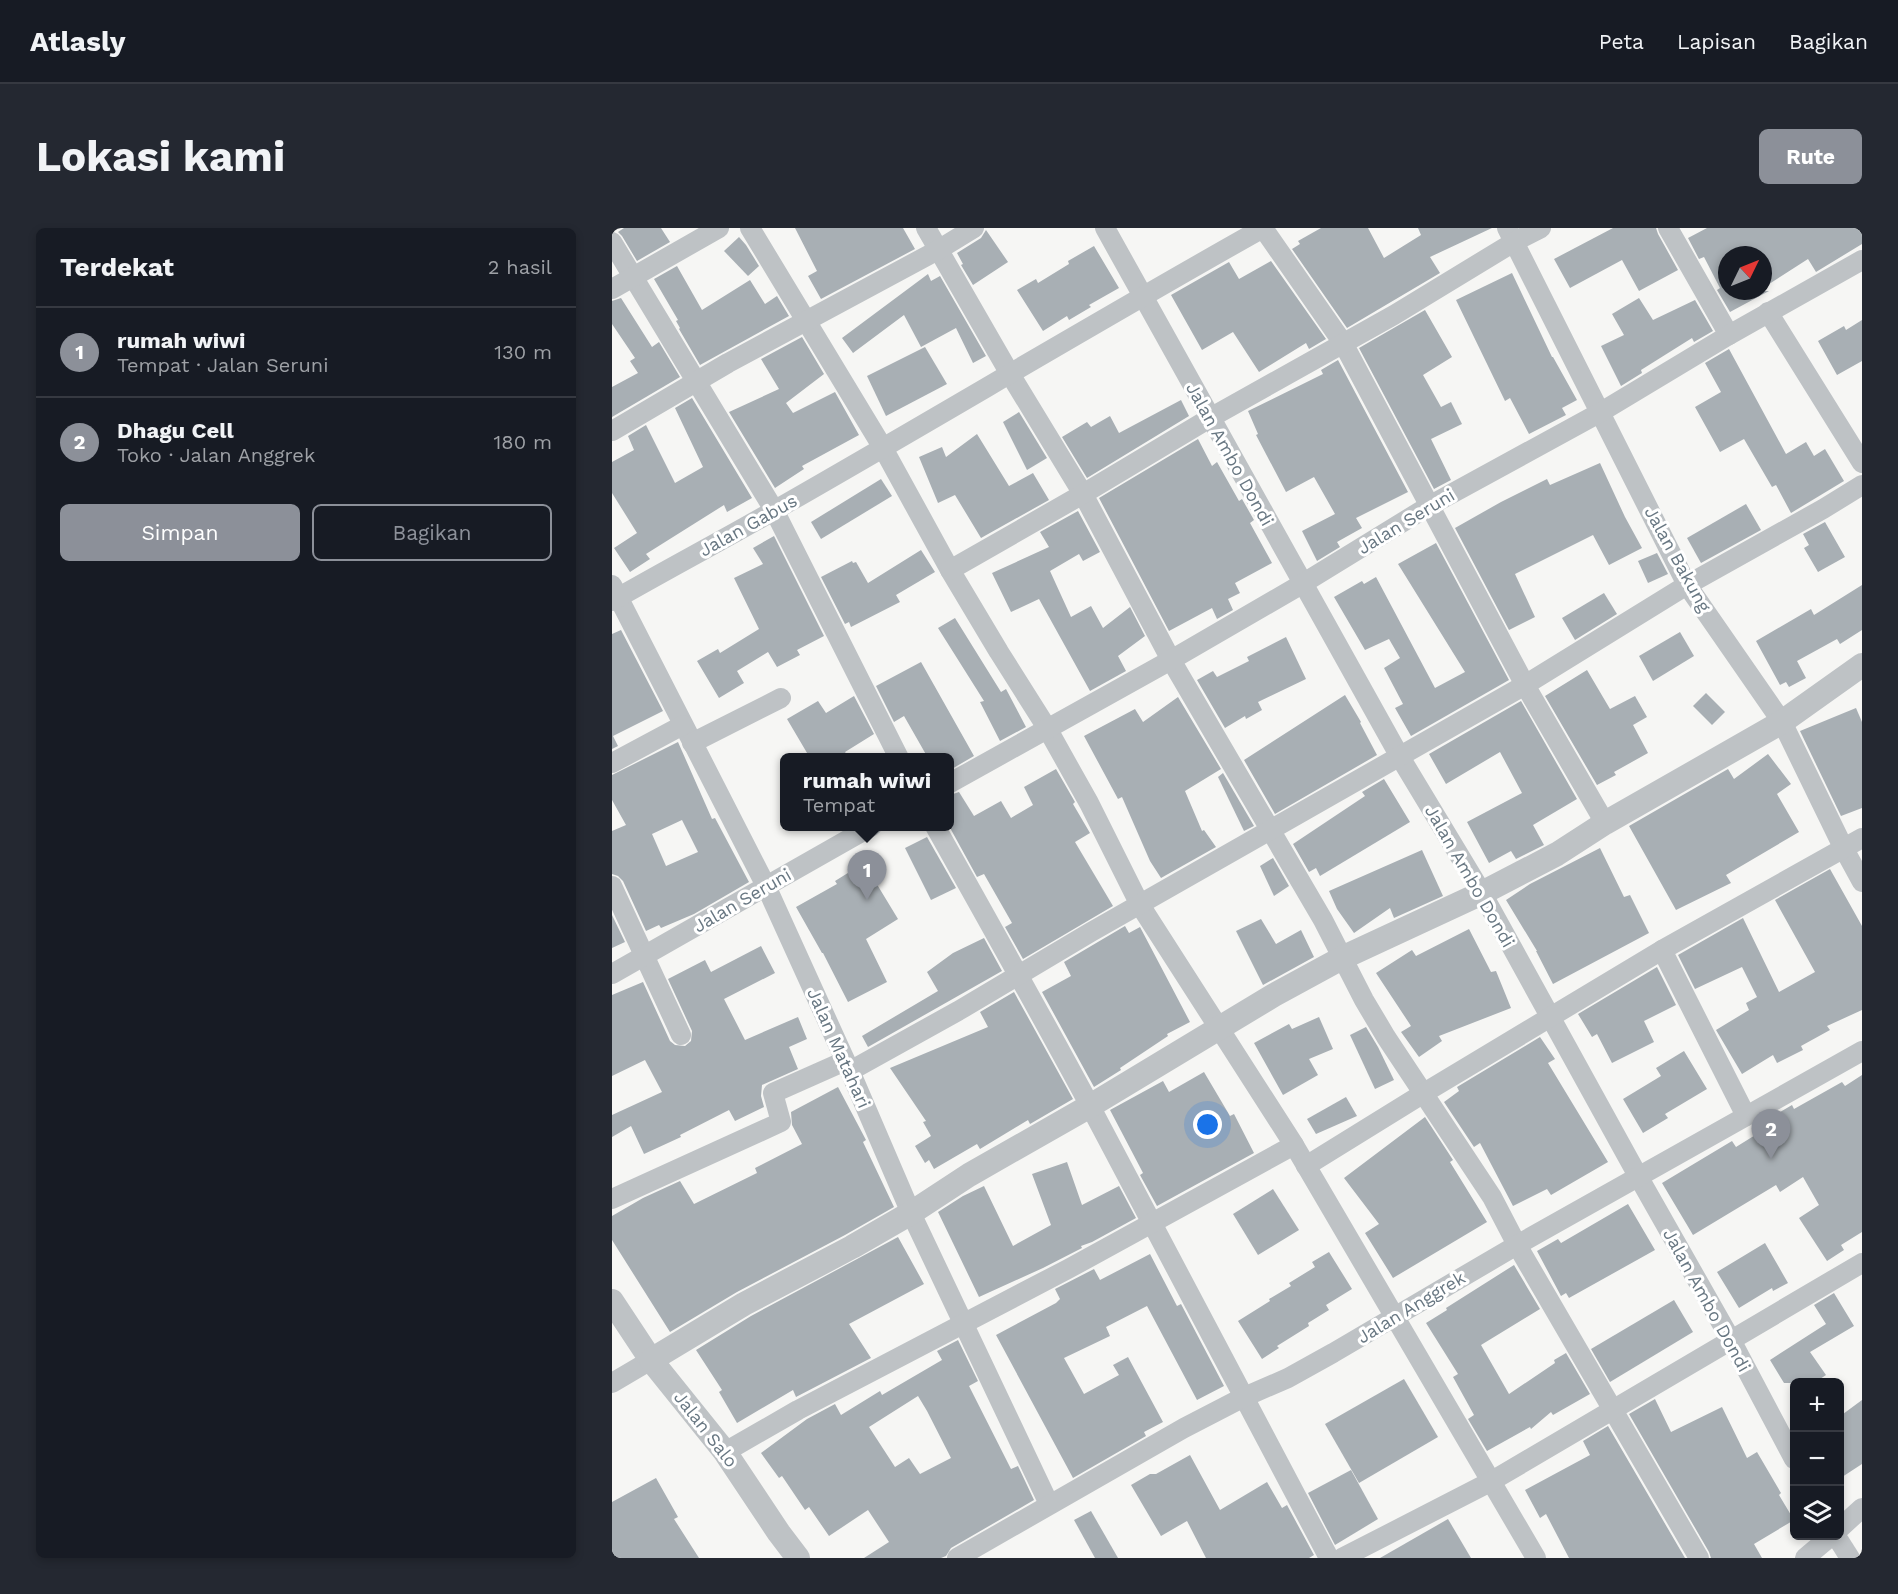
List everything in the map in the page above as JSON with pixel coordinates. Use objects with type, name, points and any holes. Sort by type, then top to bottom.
[{"type":"street","points":[[612,289],[719,228]]},
{"type":"street","points":[[750,228],[883,448],[950,570],[1047,728],[1089,803],[1140,905],[1294,1145],[1536,1558]]},
{"type":"street","points":[[926,228],[1010,374],[1083,494],[1171,660],[1323,920],[1386,1037],[1492,1197],[1517,1245],[1699,1558]]},
{"type":"street","points":[[612,431],[807,319],[938,250],[974,228]]},
{"type":"street","name":"Jalan Ambo Dondi","points":[[1105,228],[1400,757],[1482,893],[1731,1340],[1790,1451]]},
{"type":"street","points":[[1263,228],[1343,343],[1525,685],[1605,823]]},
{"type":"street","name":"Jalan Gabus","points":[[614,594],[774,510],[1263,228]]},
{"type":"street","points":[[950,570],[1209,418],[1343,343],[1511,235],[1541,228]]},
{"type":"street","points":[[1668,228],[1729,335]]},
{"type":"street","name":"Jalan Bakung","points":[[1511,235],[1687,585],[1782,722],[1862,882]]},
{"type":"street","points":[[612,242],[774,510],[896,753]]},
{"type":"street","name":"Jalan Seruni","points":[[954,781],[1171,660],[1302,584],[1429,506],[1601,412],[1768,312],[1862,260]]},
{"type":"street","points":[[1768,312],[1862,463]]},
{"type":"street","points":[[612,1198],[781,1122],[773,1093],[848,1066],[1019,975],[1270,829],[1525,685],[1629,623],[1687,585],[1862,485]]},
{"type":"street","name":"Jalan Matahari","points":[[614,594],[766,886],[848,1066],[911,1213],[1049,1504]]},
{"type":"street","points":[[612,1383],[744,1304],[911,1213],[969,1175],[1342,958],[1482,893],[1557,854],[1605,823],[1782,722],[1862,665]]},
{"type":"street","points":[[692,743],[782,698]]},
{"type":"street","points":[[612,763],[683,725]]},
{"type":"street","name":"Jalan Seruni","points":[[612,974],[863,831]]},
{"type":"street","points":[[938,831],[1090,1106],[1242,1398],[1329,1558]]},
{"type":"street","points":[[1306,1166],[1424,1092],[1662,950],[1862,838]]},
{"type":"street","points":[[612,886],[681,1035]]},
{"type":"street","points":[[1662,950],[1746,1116]]},
{"type":"street","name":"Jalan Anggrek","points":[[957,1558],[1174,1433],[1242,1398],[1288,1378],[1638,1176],[1862,1051]]},
{"type":"street","points":[[725,1452],[798,1410],[964,1324],[1294,1145]]},
{"type":"street","points":[[1342,1558],[1490,1482],[1862,1263]]},
{"type":"street","name":"Jalan Salo","points":[[612,1301],[651,1360],[725,1452],[798,1558]]},
{"type":"street","points":[[1844,1524],[1862,1508]]},
{"type":"street","points":[[1805,1558],[1826,1540]]},
{"type":"street","points":[[1839,1540],[1850,1558]]},
{"type":"building","points":[[624,228],[661,228],[670,242],[637,261],[618,232]]},
{"type":"building","points":[[795,228],[903,228],[915,249],[821,299],[808,276],[817,271]]},
{"type":"building","points":[[1321,228],[1368,228],[1384,258],[1421,235],[1418,228],[1492,228],[1430,257],[1440,273],[1347,328],[1292,249],[1300,244],[1298,241]]},
{"type":"building","points":[[1613,228],[1656,228],[1678,270],[1639,291],[1622,260],[1570,288],[1554,259]]},
{"type":"building","points":[[1707,228],[1862,228],[1862,244],[1816,272],[1808,259],[1772,282],[1772,246],[1718,246],[1718,284],[1704,257],[1699,259],[1688,238]]},
{"type":"building","points":[[986,230],[1008,262],[973,285],[957,253],[981,238]]},
{"type":"building","points":[[739,237],[759,266],[748,276],[724,251]]},
{"type":"building","points":[[1094,246],[1119,288],[1089,305],[1091,307],[1069,320],[1067,316],[1043,331],[1017,290],[1036,279],[1038,283],[1069,264],[1068,261]]},
{"type":"building","points":[[1271,261],[1326,339],[1309,349],[1306,343],[1259,372],[1233,332],[1202,350],[1171,295],[1229,262],[1239,279]]},
{"type":"building","points":[[677,266],[702,310],[750,280],[765,304],[777,296],[789,316],[700,365],[679,329],[676,321],[678,320],[654,279]]},
{"type":"building","points":[[1512,273],[1552,357],[1577,400],[1562,408],[1566,415],[1529,434],[1510,398],[1505,401],[1456,300]]},
{"type":"building","points":[[928,274],[931,281],[940,276],[986,356],[973,363],[956,328],[921,347],[904,315],[853,353],[842,338]]},
{"type":"building","points":[[621,298],[652,347],[659,342],[680,377],[612,417],[612,387],[638,373],[630,361],[635,358],[612,324],[612,301]]},
{"type":"building","points":[[1639,298],[1653,320],[1695,300],[1713,331],[1694,342],[1692,338],[1641,370],[1642,373],[1621,386],[1601,346],[1624,335],[1612,314]]},
{"type":"building","points":[[1723,300],[1752,300],[1730,312]]},
{"type":"building","points":[[1425,310],[1452,357],[1423,375],[1441,407],[1451,402],[1462,424],[1431,439],[1451,480],[1434,489],[1359,348]]},
{"type":"building","points":[[1862,320],[1862,361],[1837,375],[1818,341],[1844,326],[1846,330]]},
{"type":"building","points":[[802,337],[824,374],[786,403],[793,413],[835,392],[859,435],[802,466],[804,469],[775,488],[729,412],[779,389],[761,359]]},
{"type":"building","points":[[925,347],[947,384],[886,416],[867,376]]},
{"type":"building","points":[[1729,349],[1786,454],[1806,442],[1814,456],[1825,449],[1844,481],[1791,513],[1776,485],[1772,487],[1744,439],[1720,452],[1695,407],[1721,392],[1705,363]]},
{"type":"building","points":[[1338,360],[1408,492],[1356,518],[1362,528],[1337,542],[1340,547],[1317,561],[1302,531],[1335,514],[1314,477],[1286,492],[1256,435],[1258,434],[1248,411],[1323,374],[1321,370]]},
{"type":"building","points":[[692,398],[752,498],[727,512],[724,505],[646,554],[650,559],[630,572],[614,548],[637,533],[612,493],[612,462],[634,450],[628,436],[646,425],[675,483],[703,467],[675,408]]},
{"type":"building","points":[[1181,400],[1189,416],[1087,478],[1062,437],[1087,422],[1091,427],[1110,416],[1119,433]]},
{"type":"building","points":[[1019,412],[1047,458],[1027,470],[1003,422]]},
{"type":"building","points":[[977,434],[1009,486],[1033,473],[1049,500],[981,538],[955,495],[938,503],[919,457],[942,447],[946,457]]},
{"type":"building","points":[[1198,439],[1212,466],[1217,462],[1239,501],[1242,499],[1254,520],[1250,523],[1272,563],[1235,583],[1240,593],[1228,599],[1233,610],[1217,619],[1212,608],[1169,631],[1099,498]]},
{"type":"building","points":[[1600,463],[1642,548],[1609,565],[1593,535],[1515,574],[1535,617],[1509,630],[1455,528],[1547,479],[1550,485]]},
{"type":"building","points":[[881,479],[892,496],[821,539],[811,522]]},
{"type":"building","points":[[1746,504],[1761,530],[1701,563],[1687,538]]},
{"type":"building","points":[[1078,511],[1100,552],[1083,561],[1079,554],[1050,571],[1071,617],[1091,606],[1103,628],[1130,607],[1145,636],[1118,656],[1126,671],[1090,691],[1039,599],[1011,612],[992,573],[1049,547],[1040,532]]},
{"type":"building","points":[[1825,522],[1845,557],[1818,572],[1804,548],[1809,545],[1803,534]]},
{"type":"building","points":[[774,536],[824,636],[797,650],[800,655],[777,667],[768,652],[737,671],[744,683],[719,698],[697,661],[718,649],[720,653],[759,629],[734,578],[763,564],[753,548]]},
{"type":"building","points":[[1436,543],[1509,680],[1411,736],[1395,708],[1403,704],[1384,668],[1400,658],[1389,639],[1365,650],[1334,597],[1362,581],[1364,584],[1376,577],[1435,688],[1465,672],[1398,564]]},
{"type":"building","points":[[921,550],[935,572],[896,595],[900,602],[851,627],[849,622],[845,624],[821,577],[852,561],[856,562],[868,583]]},
{"type":"building","points":[[1657,553],[1668,574],[1648,583],[1638,561]]},
{"type":"building","points":[[1862,585],[1862,630],[1840,644],[1837,639],[1797,661],[1806,678],[1789,687],[1786,682],[1780,685],[1756,641],[1811,609],[1814,615]]},
{"type":"building","points":[[1604,593],[1617,614],[1575,640],[1562,618]]},
{"type":"building","points":[[955,618],[1001,692],[1006,689],[1026,727],[1000,741],[980,702],[984,701],[938,628]]},
{"type":"building","points":[[621,630],[663,711],[613,736],[618,746],[612,749],[612,634]]},
{"type":"building","points":[[1680,632],[1694,656],[1653,681],[1639,656]]},
{"type":"building","points":[[1286,637],[1306,679],[1258,702],[1262,710],[1246,719],[1245,716],[1225,728],[1197,680],[1213,671],[1217,677],[1249,661],[1247,657]]},
{"type":"building","points":[[921,662],[974,756],[954,768],[954,753],[925,753],[904,716],[894,722],[876,686]]},
{"type":"building","points":[[1587,670],[1610,709],[1635,696],[1647,717],[1633,725],[1648,753],[1614,772],[1616,775],[1597,785],[1545,696]]},
{"type":"building","points":[[1706,693],[1725,712],[1712,725],[1693,706]]},
{"type":"building","points":[[1345,695],[1377,755],[1275,814],[1244,760]]},
{"type":"building","points":[[854,696],[874,734],[846,753],[807,753],[787,719],[818,701],[826,713]]},
{"type":"building","points":[[1178,697],[1221,769],[1185,791],[1202,831],[1204,830],[1216,847],[1161,878],[1150,861],[1122,797],[1118,799],[1084,736],[1135,709],[1143,722]]},
{"type":"building","points":[[1521,701],[1577,799],[1533,825],[1544,845],[1516,859],[1511,851],[1489,863],[1467,822],[1522,793],[1500,752],[1446,784],[1429,754]]},
{"type":"building","points":[[1856,708],[1862,722],[1862,808],[1841,816],[1800,731]]},
{"type":"building","points":[[678,742],[712,819],[715,818],[749,882],[694,914],[661,928],[659,925],[646,931],[623,881],[612,874],[612,831],[626,825],[612,800],[612,775]],"holes":[[[682,820],[698,852],[666,866],[652,834]]]},
{"type":"building","points":[[1768,754],[1791,784],[1777,794],[1799,832],[1726,875],[1731,883],[1676,910],[1629,826],[1728,769],[1734,779]]},
{"type":"building","points":[[1056,769],[1090,833],[1075,842],[1113,906],[1023,959],[1005,927],[1012,923],[984,874],[977,877],[952,831],[954,831],[954,794],[959,792],[974,816],[1001,801],[1011,818],[1033,805],[1024,787]]},
{"type":"building","points":[[1223,773],[1254,826],[1244,831],[1218,777]]},
{"type":"building","points":[[1384,779],[1410,822],[1320,876],[1316,868],[1309,872],[1293,844],[1365,796],[1362,792]]},
{"type":"building","points":[[927,837],[956,888],[931,900],[905,848]]},
{"type":"building","points":[[1600,848],[1624,897],[1630,895],[1649,933],[1553,984],[1537,951],[1506,900],[1530,884]]},
{"type":"building","points":[[1422,850],[1443,896],[1394,918],[1390,908],[1354,933],[1337,909],[1329,891]]},
{"type":"building","points":[[1273,858],[1289,886],[1274,896],[1260,866]]},
{"type":"building","points":[[864,863],[898,919],[866,939],[887,982],[848,1002],[796,907],[837,884],[835,881]]},
{"type":"building","points":[[1830,869],[1862,926],[1862,1010],[1827,1026],[1830,1030],[1801,1046],[1803,1050],[1777,1063],[1773,1055],[1742,1074],[1716,1030],[1749,1010],[1746,1003],[1757,997],[1742,967],[1695,989],[1678,955],[1743,918],[1779,992],[1815,972],[1775,900]]},
{"type":"building","points":[[612,915],[625,942],[612,948]]},
{"type":"building","points":[[1261,919],[1276,944],[1301,930],[1314,957],[1263,985],[1236,931]]},
{"type":"building","points":[[1125,926],[1129,933],[1140,927],[1190,1022],[1167,1034],[1168,1036],[1094,1087],[1042,992],[1071,976],[1064,962]]},
{"type":"building","points":[[1469,929],[1491,972],[1496,971],[1511,1008],[1439,1036],[1442,1041],[1419,1057],[1401,1032],[1411,1026],[1376,973],[1412,950],[1416,956]]},
{"type":"building","points":[[984,938],[1002,971],[868,1047],[862,1036],[938,991],[927,972],[953,953]]},
{"type":"building","points":[[761,946],[775,973],[724,999],[745,1040],[798,1017],[807,1039],[789,1047],[798,1069],[762,1085],[761,1096],[764,1107],[735,1121],[729,1110],[680,1135],[681,1137],[644,1154],[631,1126],[612,1137],[612,1115],[662,1092],[645,1060],[612,1076],[612,995],[643,982],[670,1041],[675,1045],[685,1046],[691,1041],[692,1031],[668,979],[705,960],[711,972]]},
{"type":"building","points":[[1657,967],[1676,1005],[1644,1021],[1654,1042],[1612,1063],[1597,1034],[1592,1037],[1578,1014]]},
{"type":"building","points":[[1014,992],[1073,1099],[1030,1124],[1028,1120],[980,1149],[977,1144],[934,1169],[929,1160],[925,1163],[915,1146],[931,1136],[923,1122],[926,1121],[890,1068],[988,1027],[980,1012]]},
{"type":"building","points":[[1319,1017],[1333,1049],[1309,1059],[1318,1075],[1283,1095],[1254,1043],[1289,1024],[1292,1029]]},
{"type":"building","points":[[1366,1027],[1394,1080],[1375,1089],[1350,1035]]},
{"type":"building","points":[[1540,1037],[1555,1059],[1548,1063],[1608,1162],[1551,1195],[1547,1189],[1513,1206],[1480,1143],[1474,1147],[1444,1102],[1459,1091],[1457,1087]]},
{"type":"building","points":[[1684,1051],[1707,1089],[1665,1114],[1668,1118],[1643,1133],[1623,1099],[1661,1076],[1656,1068]]},
{"type":"building","points":[[1204,1072],[1230,1116],[1234,1114],[1254,1153],[1157,1206],[1140,1175],[1143,1173],[1110,1110],[1163,1081],[1169,1092]]},
{"type":"building","points":[[1862,1075],[1862,1232],[1841,1245],[1844,1250],[1827,1261],[1799,1218],[1819,1205],[1803,1177],[1780,1192],[1776,1185],[1693,1235],[1662,1183],[1732,1141],[1736,1147],[1773,1124],[1770,1118],[1792,1105],[1794,1109],[1842,1082],[1845,1086]]},
{"type":"building","points":[[838,1087],[866,1140],[863,1142],[894,1207],[737,1292],[670,1332],[612,1240],[612,1216],[643,1198],[680,1181],[694,1204],[757,1173],[755,1168],[802,1144],[792,1125],[791,1112]]},
{"type":"building","points":[[1346,1097],[1357,1116],[1316,1134],[1307,1119]]},
{"type":"building","points":[[1425,1117],[1453,1160],[1450,1162],[1487,1222],[1393,1278],[1365,1233],[1379,1224],[1344,1178]]},
{"type":"building","points":[[1067,1162],[1082,1205],[1119,1186],[1136,1218],[1043,1268],[979,1297],[938,1212],[984,1186],[1013,1246],[1051,1225],[1032,1174]]},
{"type":"building","points":[[1273,1189],[1299,1230],[1258,1255],[1233,1214]]},
{"type":"building","points":[[1628,1204],[1655,1250],[1569,1298],[1566,1293],[1561,1296],[1537,1251],[1558,1239],[1561,1243]]},
{"type":"building","points":[[898,1237],[924,1284],[849,1324],[871,1358],[796,1397],[793,1390],[737,1423],[719,1392],[722,1390],[696,1350],[751,1316]]},
{"type":"building","points":[[1765,1243],[1788,1283],[1773,1291],[1772,1288],[1739,1308],[1717,1272]]},
{"type":"building","points":[[1329,1252],[1352,1289],[1326,1305],[1329,1310],[1308,1323],[1309,1326],[1277,1346],[1279,1348],[1262,1359],[1238,1321],[1291,1286],[1289,1283],[1315,1267],[1312,1262]]},
{"type":"building","points":[[1150,1254],[1177,1306],[1181,1304],[1224,1386],[1197,1400],[1147,1306],[1106,1327],[1110,1336],[1064,1358],[1084,1394],[1119,1375],[1113,1365],[1128,1357],[1163,1422],[1144,1432],[1146,1436],[1073,1478],[996,1335],[1056,1303],[1060,1299],[1055,1289],[1094,1269],[1100,1280]]},
{"type":"building","points":[[1514,1265],[1540,1309],[1481,1345],[1509,1394],[1566,1353],[1590,1394],[1553,1415],[1551,1412],[1531,1429],[1530,1427],[1487,1451],[1468,1419],[1474,1415],[1453,1377],[1458,1374],[1426,1323]]},
{"type":"building","points":[[1834,1293],[1854,1326],[1810,1352],[1826,1375],[1822,1378],[1790,1378],[1790,1383],[1784,1383],[1770,1360],[1826,1324],[1814,1305]]},
{"type":"building","points":[[1674,1300],[1693,1332],[1610,1382],[1591,1349]]},
{"type":"building","points":[[958,1340],[978,1381],[969,1386],[1011,1469],[1018,1466],[1034,1500],[951,1548],[946,1556],[941,1558],[864,1558],[889,1542],[868,1510],[829,1536],[809,1507],[805,1510],[782,1476],[779,1478],[761,1453],[807,1419],[835,1404],[841,1415],[880,1391],[882,1395],[942,1360],[937,1351]],"holes":[[[918,1396],[951,1458],[920,1474],[909,1458],[895,1467],[869,1427]]]},
{"type":"building","points":[[1404,1379],[1438,1437],[1359,1483],[1325,1424]]},
{"type":"building","points":[[1655,1399],[1671,1432],[1722,1407],[1747,1458],[1757,1452],[1790,1513],[1790,1522],[1754,1544],[1762,1558],[1711,1558],[1629,1414]]},
{"type":"building","points":[[1862,1400],[1862,1464],[1844,1476],[1844,1432],[1844,1413]]},
{"type":"building","points":[[1608,1426],[1685,1558],[1569,1558],[1546,1514],[1540,1518],[1525,1490],[1590,1455],[1583,1441]]},
{"type":"building","points":[[1190,1455],[1220,1510],[1267,1482],[1282,1508],[1287,1505],[1314,1555],[1309,1558],[1206,1558],[1187,1521],[1161,1536],[1131,1485]]},
{"type":"building","points":[[1351,1470],[1378,1519],[1335,1545],[1308,1493]]},
{"type":"building","points":[[656,1478],[678,1517],[674,1519],[699,1558],[612,1558],[612,1502]]},
{"type":"building","points":[[1091,1511],[1118,1558],[1095,1558],[1074,1520]]},
{"type":"building","points":[[1448,1519],[1471,1558],[1380,1558]]},
{"type":"place","name":"rumah wiwi","points":[[867,900]]},
{"type":"place","name":"Dhagu Cell","points":[[1771,1159]]}]
